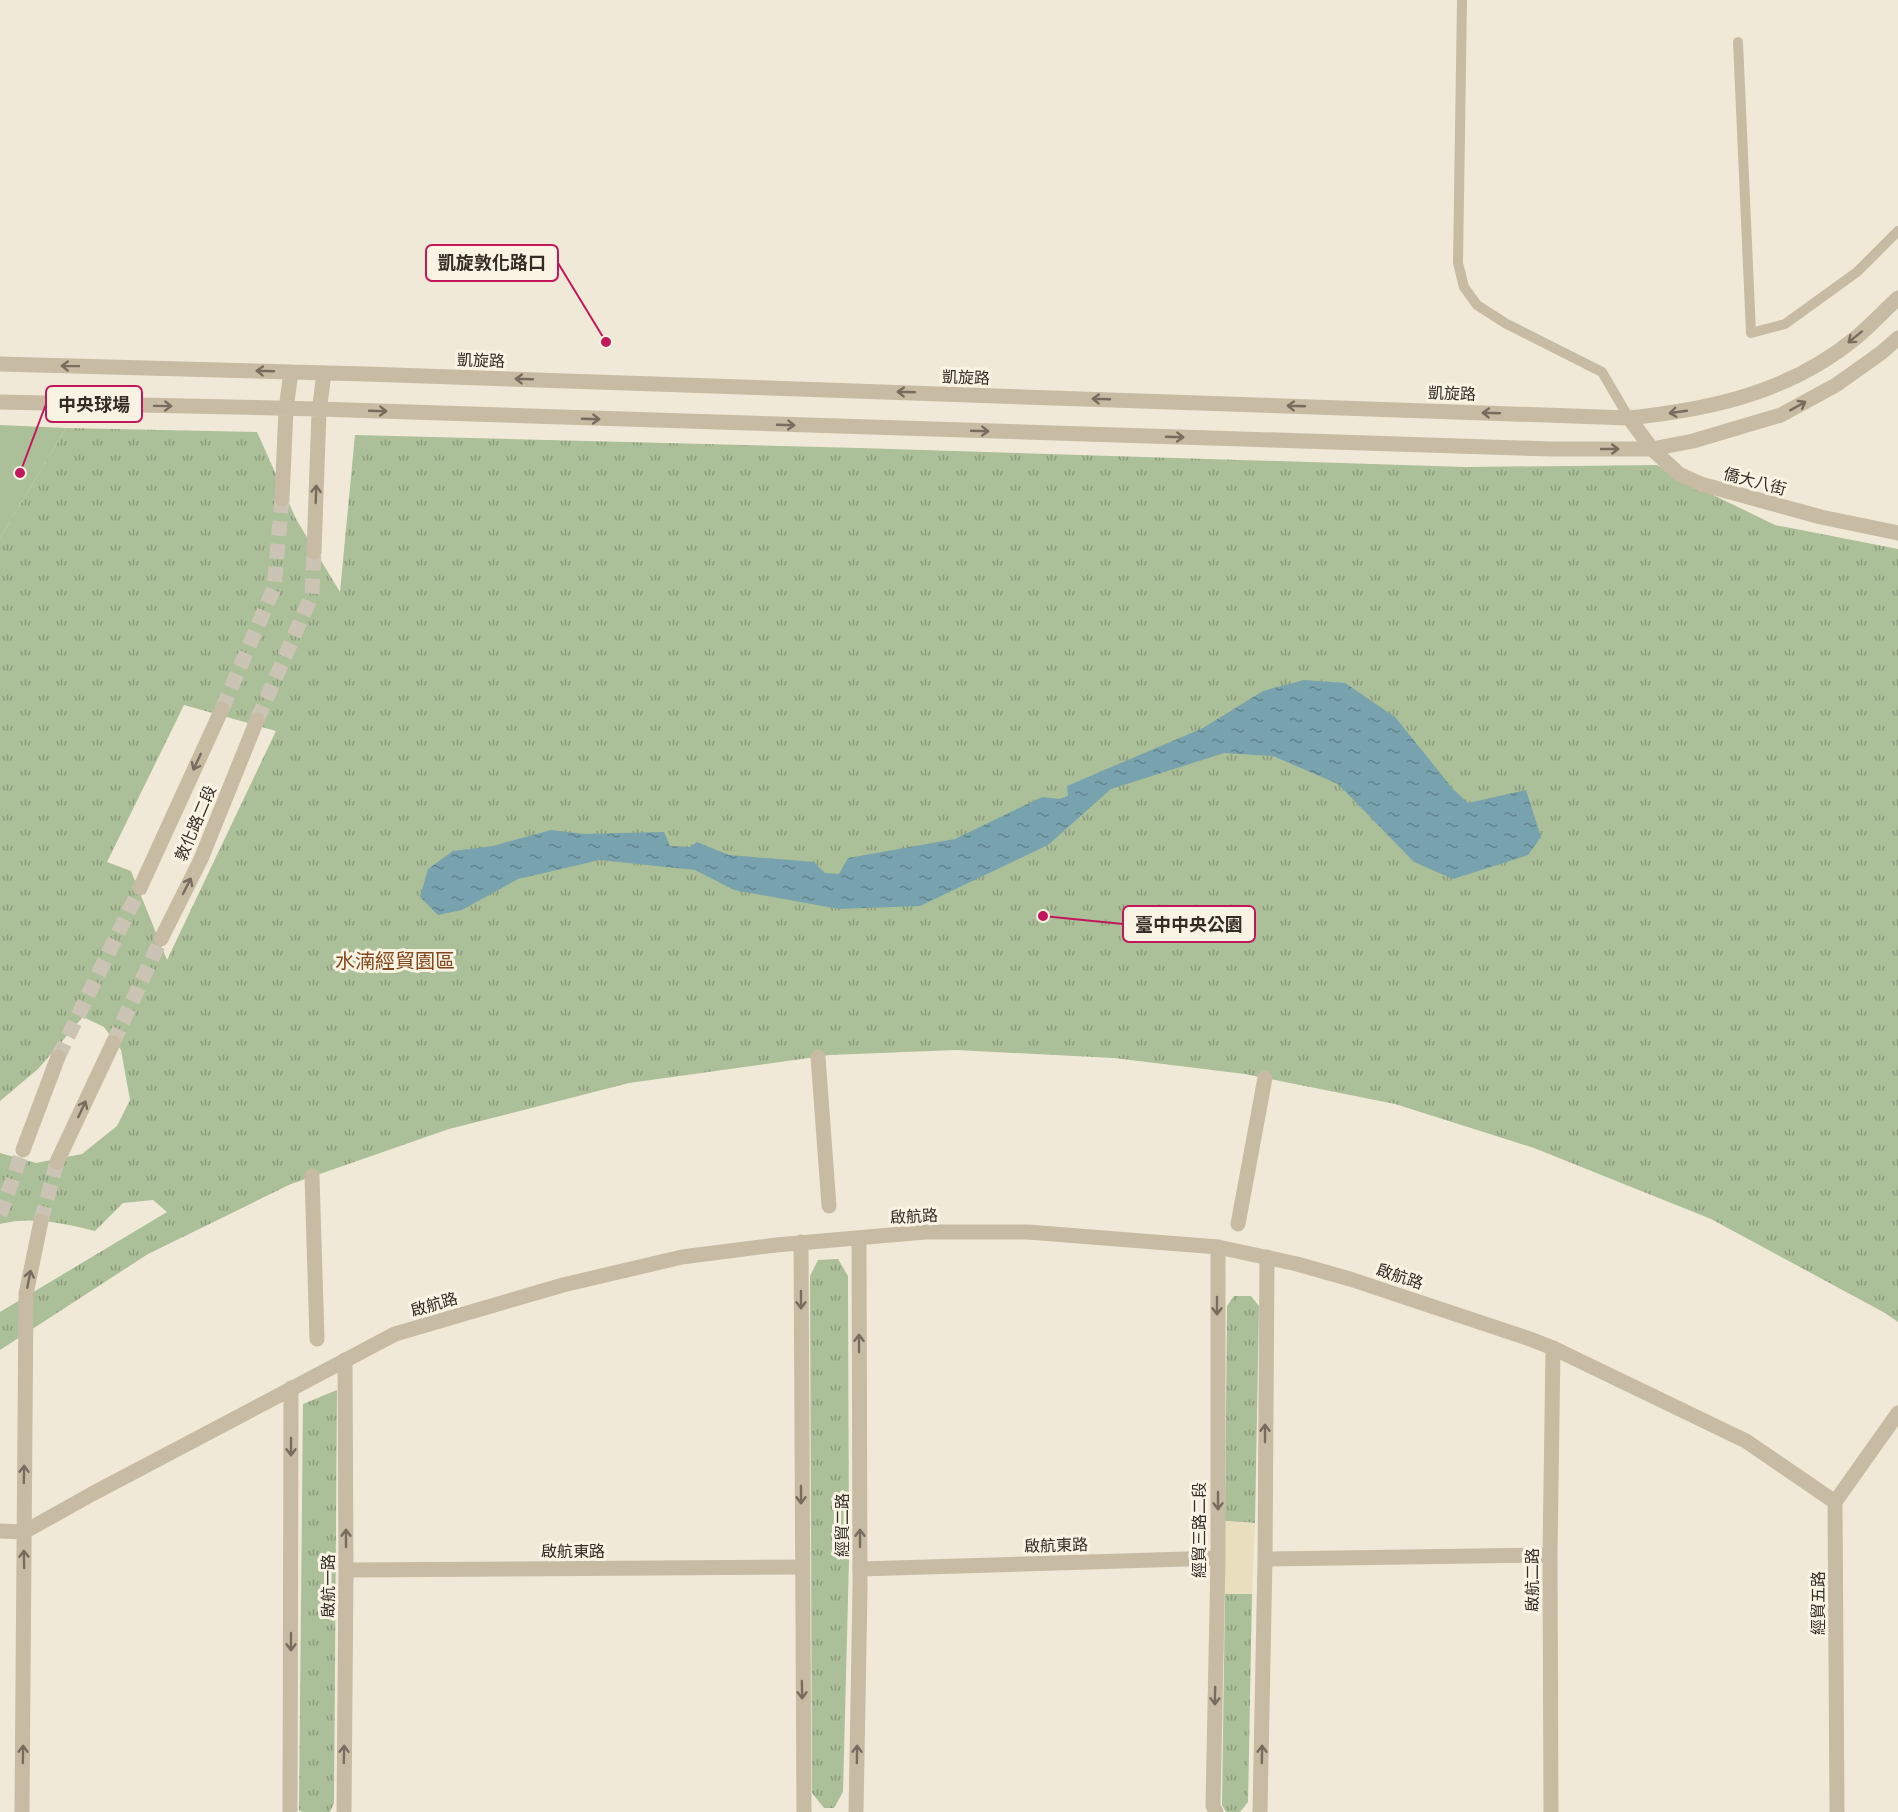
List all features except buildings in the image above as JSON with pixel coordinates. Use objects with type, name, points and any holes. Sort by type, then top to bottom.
[{"type":"street","name":"凱旋路","points":[[0,364],[1629,417],[1682,412],[1743,398],[1778,386],[1820,364],[1858,336],[1898,298]]},
{"type":"street","points":[[0,402],[319,409],[1539,448],[1652,449],[1693,441],[1781,415],[1836,384],[1881,353],[1898,338]]},
{"type":"street","points":[[282,499],[286,409],[291,372]]},
{"type":"street","points":[[314,552],[319,409],[324,373]]},
{"type":"street","name":"僑大八街","points":[[1629,417],[1652,449],[1679,474],[1701,484],[1821,517],[1898,533]]},
{"type":"street","name":"敦化路二段","points":[[140,888],[222,709]]},
{"type":"street","name":"敦化路二段","points":[[161,939],[201,860],[257,720]]},
{"type":"street","points":[[57,1162],[113,1043]]},
{"type":"street","points":[[23,1150],[58,1057]]},
{"type":"street","points":[[818,1057],[829,1206]]},
{"type":"street","points":[[1238,1224],[1265,1078]]},
{"type":"street","points":[[312,1176],[317,1339]]},
{"type":"street","points":[[22,1812],[26,1294],[41,1221]]},
{"type":"street","name":"啟航路","points":[[24,1532],[395,1334],[563,1285],[682,1257],[801,1242],[925,1232],[1028,1232],[1218,1247],[1267,1257],[1350,1279],[1553,1348],[1746,1441],[1835,1502]]},
{"type":"street","name":"經貿二路","points":[[855,1812],[860,1569],[859,1239]]},
{"type":"street","points":[[801,1242],[804,1812]]},
{"type":"street","name":"經貿三路二段","points":[[1216,1812],[1213,1806],[1218,1558],[1218,1247]]},
{"type":"street","points":[[1260,1812],[1265,1559],[1267,1257]]},
{"type":"street","name":"啟航二路","points":[[1551,1812],[1550,1555],[1553,1348]]},
{"type":"street","name":"啟航一路","points":[[344,1812],[345,1360]]},
{"type":"street","points":[[290,1812],[291,1388]]},
{"type":"street","points":[[1835,1502],[1898,1413]]},
{"type":"street","name":"經貿五路","points":[[1835,1502],[1837,1812]]},
{"type":"street","points":[[0,1531],[24,1532]]},
{"type":"street","points":[[1265,1559],[1550,1555]]},
{"type":"street","name":"啟航東路","points":[[860,1569],[1218,1558]]},
{"type":"street","name":"啟航東路","points":[[346,1570],[801,1567]]},
{"type":"lane","points":[[1462,0],[1458,262],[1464,287],[1477,305],[1505,323],[1602,372],[1629,417]]},
{"type":"lane","points":[[1738,42],[1751,333],[1785,324],[1857,273],[1898,231]]},
{"type":"green space","points":[[0,425],[66,428],[0,538]]},
{"type":"green space","points":[[66,428],[257,432],[296,519],[340,592],[355,435],[1466,467],[1657,465],[1676,477],[1775,525],[1898,549],[1898,1322],[1711,1219],[1534,1148],[1395,1104],[1245,1074],[1114,1058],[956,1050],[830,1055],[629,1083],[449,1129],[291,1184],[148,1254],[0,1350],[0,1312],[167,1212],[153,1200],[123,1203],[95,1231],[59,1223],[36,1221],[0,1224],[0,1153],[36,1163],[82,1154],[117,1126],[130,1100],[121,1050],[104,1027],[83,1017],[38,1069],[0,1101],[0,538]],"holes":[[[184,705],[276,731],[167,960],[131,871],[107,862]]]},
{"type":"green space","points":[[838,1259],[848,1276],[849,1560],[843,1792],[834,1808],[824,1808],[812,1793],[810,1276],[818,1260]]},
{"type":"green space","points":[[1234,1296],[1251,1296],[1259,1306],[1255,1523],[1225,1521],[1227,1306]]},
{"type":"green space","points":[[337,1390],[334,1803],[330,1812],[302,1812],[299,1810],[303,1404]]},
{"type":"green space","points":[[1225,1594],[1252,1594],[1248,1802],[1240,1812],[1226,1812],[1222,1805]]},
{"type":"shaded area","points":[[1225,1521],[1255,1523],[1252,1594],[1225,1594]]},
{"type":"water","points":[[1304,680],[1345,683],[1395,717],[1453,789],[1468,803],[1526,790],[1541,837],[1528,855],[1453,879],[1414,862],[1338,784],[1273,756],[1224,753],[1111,789],[1048,845],[920,906],[839,909],[734,890],[695,870],[600,860],[518,879],[462,910],[438,915],[420,897],[428,869],[453,851],[493,846],[551,830],[584,834],[664,832],[670,846],[690,847],[697,842],[729,855],[814,862],[825,873],[839,874],[848,858],[955,839],[1042,797],[1059,799],[1068,796],[1067,786],[1203,728],[1263,691]]},
{"type":"tunnel","points":[[222,709],[274,588],[282,499]]},
{"type":"tunnel","points":[[257,720],[312,595],[314,552]]},
{"type":"tunnel","points":[[58,1057],[140,888]]},
{"type":"tunnel","points":[[113,1043],[161,939]]},
{"type":"tunnel","points":[[0,1215],[23,1150]]},
{"type":"tunnel","points":[[41,1221],[57,1162]]},
{"type":"place","name":"凱旋敦化路口","points":[[606,342]]},
{"type":"place","name":"中央球場","points":[[20,473]]},
{"type":"place","name":"臺中中央公園","points":[[1043,916]]},
{"type":"district","name":"水湳經貿園區","points":[[395,961]]}]
